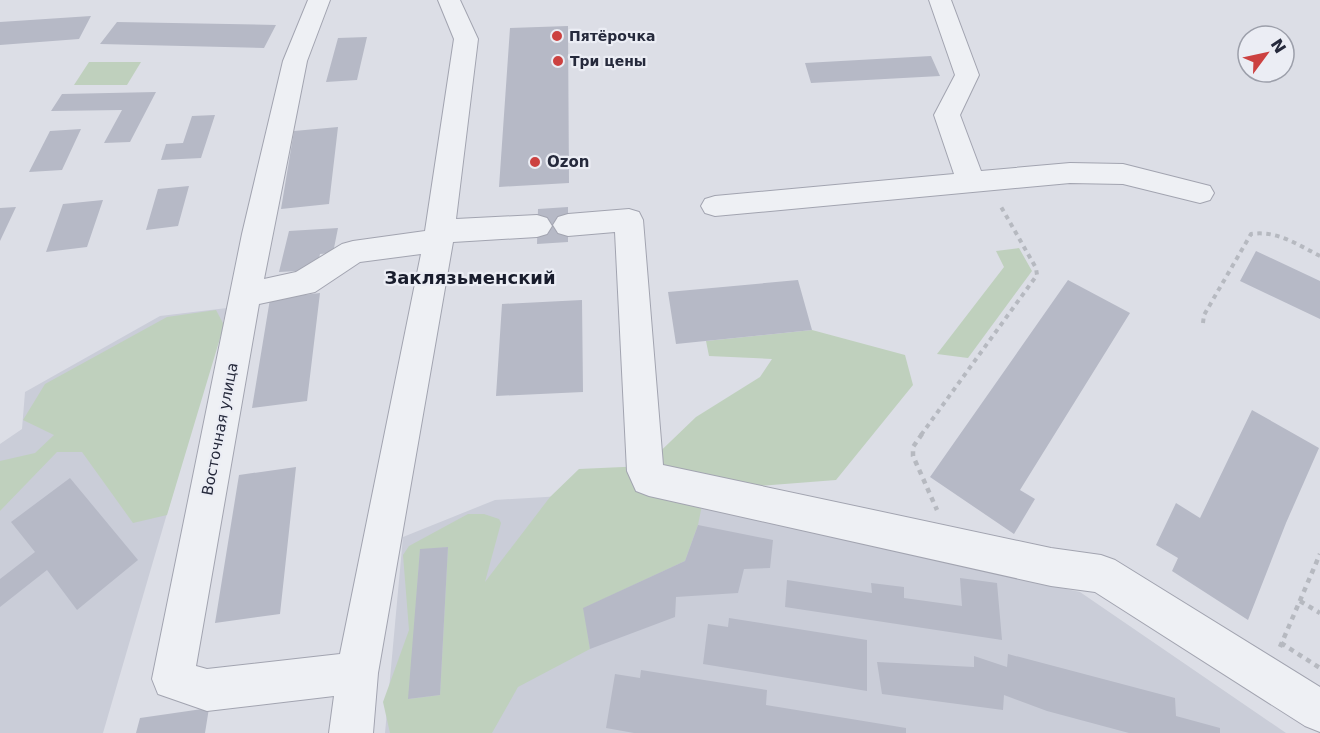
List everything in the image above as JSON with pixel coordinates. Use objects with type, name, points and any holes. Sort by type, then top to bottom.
[{"type":"street","name":"Восточная улица","points":[[319,0],[295,61],[245,295],[172,679],[207,690],[357,673]]},
{"type":"street","points":[[940,0],[967,75],[946,115],[971,182]]},
{"type":"street","points":[[351,733],[357,673],[439,235],[466,39],[443,3]]},
{"type":"street","points":[[715,206],[1070,173],[1123,174],[1200,193]]},
{"type":"street","points":[[245,295],[304,283],[353,252],[439,235],[629,220],[645,471],[649,479],[1051,567],[1101,574],[1320,711]]},
{"type":"path","points":[[954,546],[915,460],[913,447],[1037,276],[1036,268],[1000,205]]},
{"type":"path","points":[[1203,323],[1204,315],[1251,234],[1258,232],[1270,234],[1320,256]]},
{"type":"path","points":[[1267,678],[1320,554]]},
{"type":"path","points":[[1300,601],[1320,613]]},
{"type":"path","points":[[1281,643],[1320,668]]},
{"type":"shaded area","points":[[227,308],[103,733],[0,733],[0,444],[22,429],[25,392],[160,316]]},
{"type":"shaded area","points":[[629,492],[1080,592],[1286,733],[385,733],[403,537],[495,500]]},
{"type":"green space","points":[[89,62],[141,62],[127,85],[74,85]]},
{"type":"green space","points":[[1019,248],[1032,271],[968,358],[937,354],[1004,267],[996,251]]},
{"type":"green space","points":[[216,310],[224,325],[167,515],[133,523],[82,452],[57,452],[0,511],[0,461],[35,453],[54,435],[23,420],[45,384],[167,317]]},
{"type":"green space","points":[[812,330],[905,355],[913,385],[836,480],[705,490],[698,525],[685,561],[584,608],[590,649],[518,687],[492,733],[390,733],[383,702],[409,630],[403,555],[409,546],[468,514],[484,514],[499,519],[501,523],[485,582],[550,497],[579,469],[645,466],[696,417],[760,377],[772,359],[709,356],[706,341]],"holes":[[[448,547],[440,695],[409,699],[420,550]]]},
{"type":"building","points":[[91,16],[79,39],[0,45],[0,22]]},
{"type":"building","points":[[117,22],[276,25],[264,48],[100,44]]},
{"type":"building","points":[[568,26],[569,183],[499,187],[510,28]]},
{"type":"building","points":[[367,37],[357,80],[326,82],[338,38]]},
{"type":"building","points":[[931,56],[940,76],[811,83],[805,63]]},
{"type":"building","points":[[156,92],[130,142],[104,143],[122,110],[51,111],[62,94]]},
{"type":"building","points":[[215,115],[201,158],[161,160],[166,144],[183,143],[192,116]]},
{"type":"building","points":[[338,127],[329,204],[281,209],[294,131]]},
{"type":"building","points":[[81,129],[62,170],[29,172],[50,131]]},
{"type":"building","points":[[189,186],[178,226],[146,230],[158,189]]},
{"type":"building","points":[[103,200],[87,247],[46,252],[63,204]]},
{"type":"building","points":[[16,207],[0,241],[0,208]]},
{"type":"building","points":[[568,207],[568,242],[537,244],[538,209]]},
{"type":"building","points":[[338,228],[333,253],[320,254],[316,270],[279,272],[289,231]]},
{"type":"building","points":[[1256,251],[1320,281],[1320,319],[1240,281]]},
{"type":"building","points":[[798,280],[812,330],[676,344],[668,292]]},
{"type":"building","points":[[1068,280],[1130,313],[1020,490],[1035,499],[1014,534],[930,477]]},
{"type":"building","points":[[320,293],[307,401],[252,408],[270,299]]},
{"type":"building","points":[[582,300],[583,392],[496,396],[502,304]]},
{"type":"building","points":[[1252,410],[1319,448],[1286,523],[1248,620],[1172,571],[1178,558],[1156,545],[1176,503],[1200,518]]},
{"type":"building","points":[[296,467],[280,614],[215,623],[239,475]]},
{"type":"building","points":[[70,478],[138,560],[77,610],[47,570],[0,607],[0,579],[35,552],[11,522]]},
{"type":"building","points":[[698,525],[773,540],[770,568],[744,569],[738,593],[676,597],[675,617],[590,649],[583,608],[685,561]]},
{"type":"building","points":[[448,547],[440,695],[408,699],[420,549]]},
{"type":"building","points":[[960,578],[997,583],[1002,640],[785,607],[787,580],[872,593],[871,583],[904,587],[904,598],[962,606]]},
{"type":"building","points":[[729,618],[867,640],[867,691],[703,664],[708,624],[728,627]]},
{"type":"building","points":[[1008,654],[1175,698],[1176,716],[1220,728],[1220,733],[1129,733],[1047,711],[1004,695],[1003,710],[882,694],[877,662],[974,667],[974,656],[1007,667]]},
{"type":"building","points":[[641,670],[767,690],[766,705],[906,728],[906,733],[634,733],[606,728],[615,674],[640,678]]},
{"type":"building","points":[[209,708],[205,733],[136,733],[140,718]]},
{"type":"place","name":"Пятёрочка","points":[[557,36]]},
{"type":"place","name":"Три цены","points":[[558,61]]},
{"type":"place","name":"Ozon","points":[[535,162]]},
{"type":"district","name":"Заклязьменский","points":[[470,277]]}]
